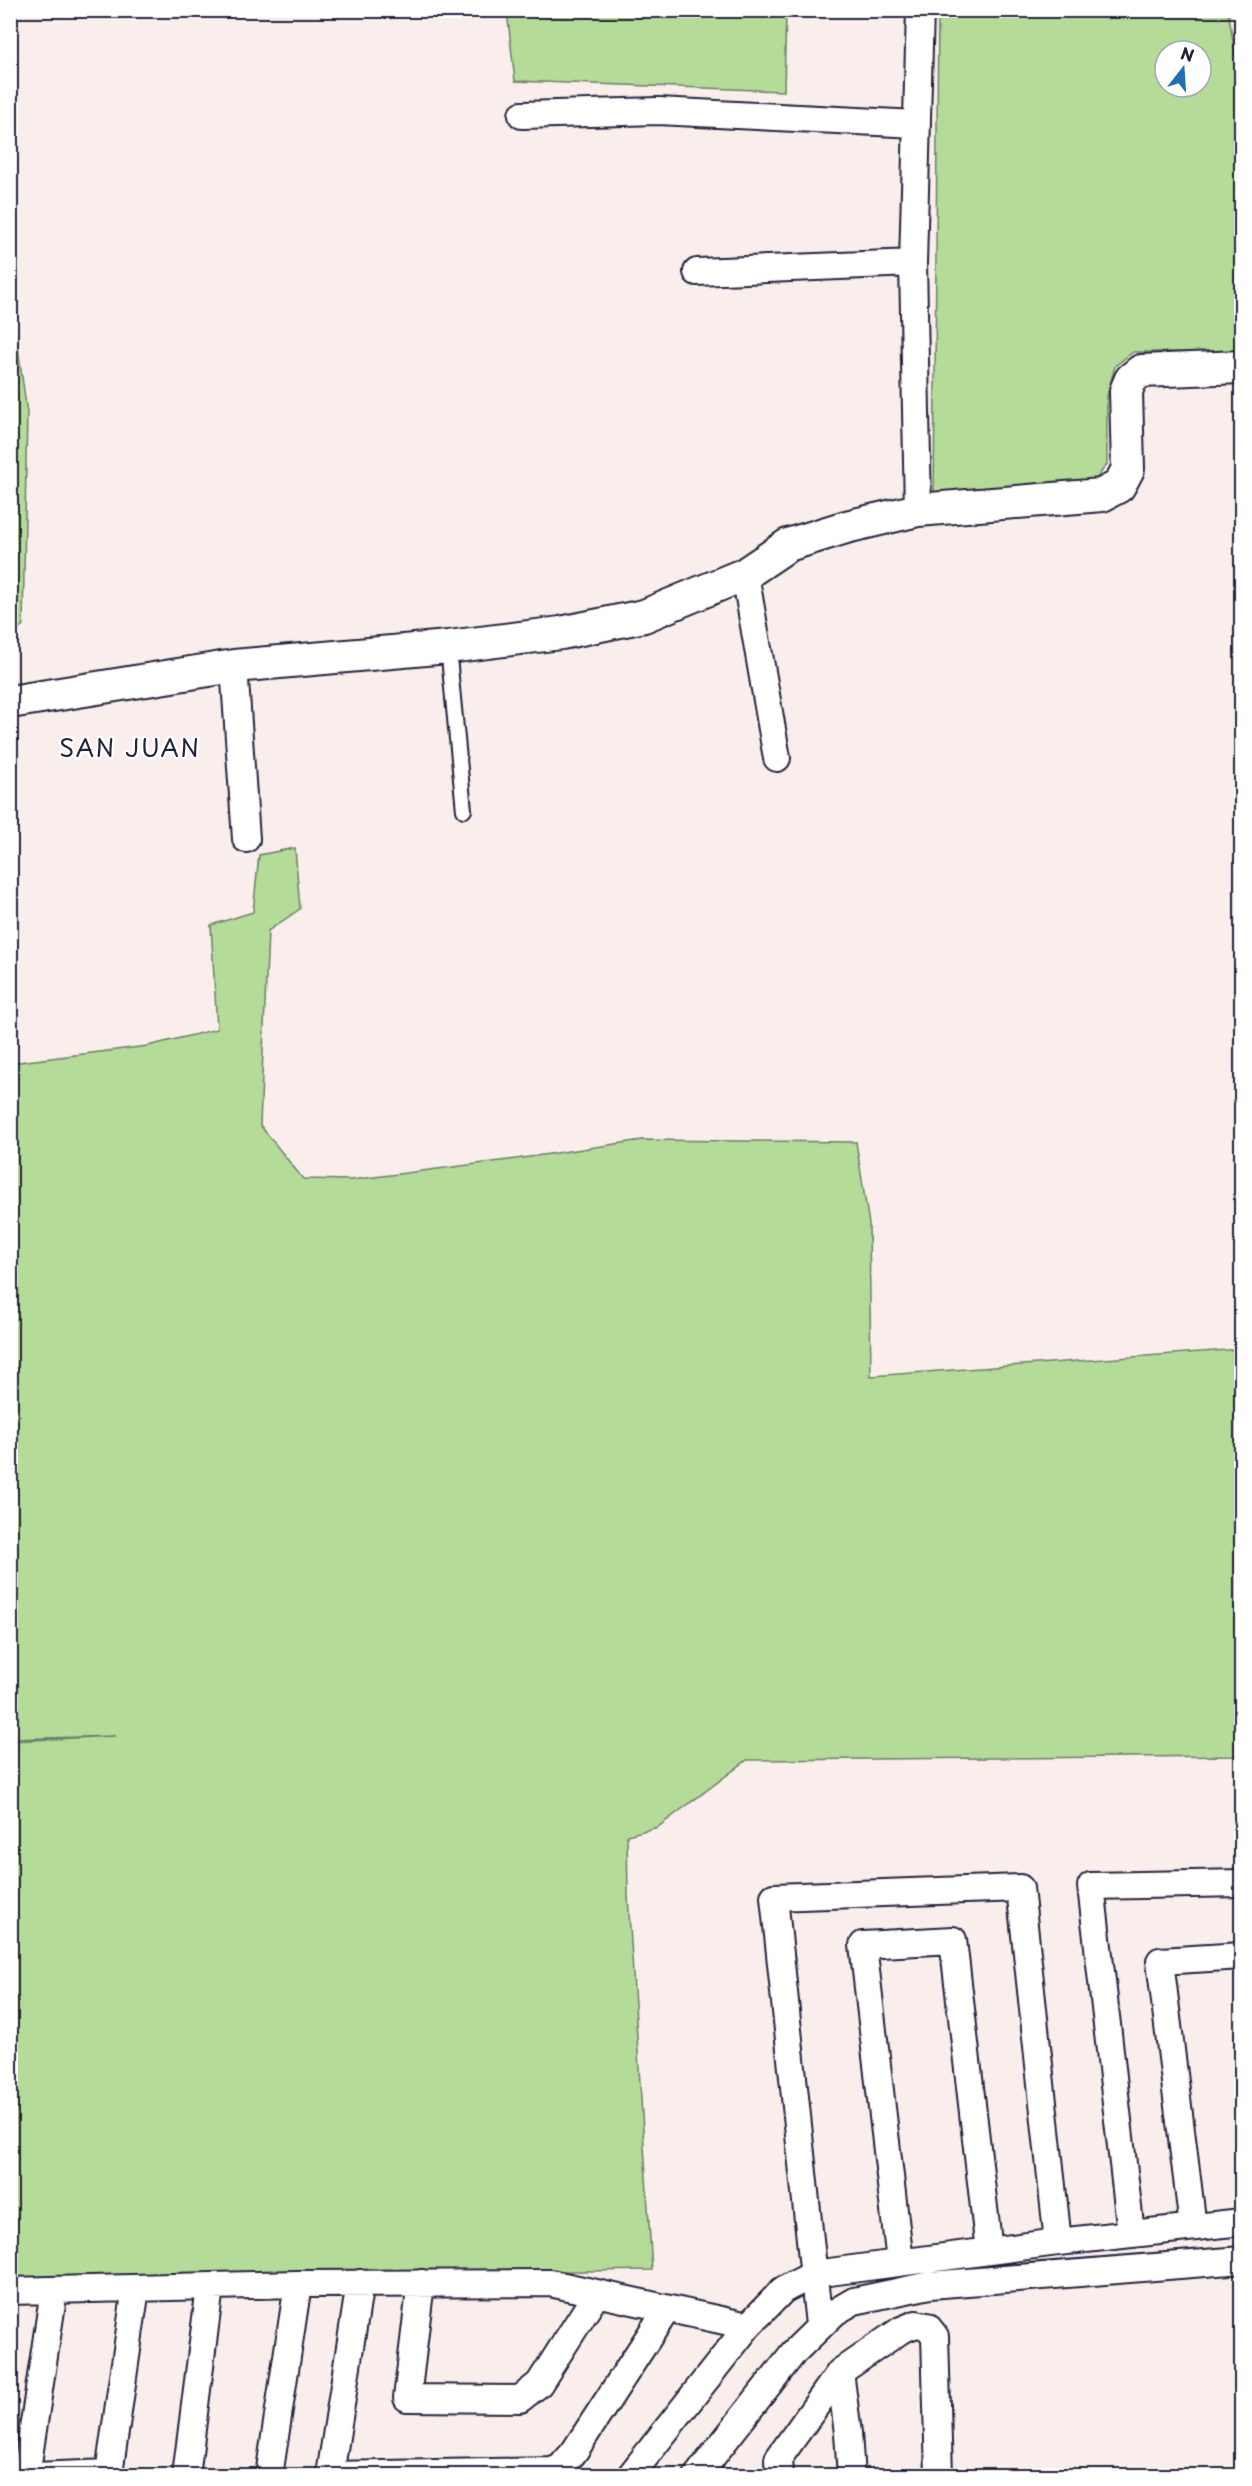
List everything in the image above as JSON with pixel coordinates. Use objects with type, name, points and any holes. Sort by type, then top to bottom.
[{"type":"street","points":[[918,510],[913,263],[920,10]]},
{"type":"street","points":[[522,115],[658,111],[917,124]]},
{"type":"street","points":[[697,272],[913,263]]},
{"type":"street","points":[[10,702],[234,666],[448,647],[561,633],[644,616],[745,574],[788,545],[846,527],[918,510],[1102,495],[1119,486],[1128,469],[1126,391],[1131,379],[1142,371],[1242,367]]},
{"type":"street","points":[[745,574],[777,758]]},
{"type":"street","points":[[234,666],[246,839]]},
{"type":"street","points":[[1131,2233],[1091,1886],[1242,1883]]},
{"type":"street","points":[[819,2325],[774,1897],[1020,1888],[1058,2242]]},
{"type":"street","points":[[900,2262],[863,1946],[953,1940],[989,2251]]},
{"type":"street","points":[[1193,2227],[1160,1961],[1242,1956]]},
{"type":"street","points":[[630,2475],[748,2326],[783,2290],[814,2274],[1131,2233],[1242,2222]]},
{"type":"street","points":[[697,2475],[794,2352],[819,2325],[854,2301],[930,2285],[1242,2260]]},
{"type":"street","points":[[10,2291],[360,2283],[550,2283],[748,2326]]},
{"type":"street","points":[[360,2283],[330,2475],[551,2471],[560,2468],[574,2452],[667,2309]]},
{"type":"street","points":[[421,2283],[407,2398],[520,2399],[539,2384],[597,2293]]},
{"type":"street","points":[[269,2475],[298,2284]]},
{"type":"street","points":[[186,2475],[210,2287]]},
{"type":"street","points":[[34,2475],[109,2473],[136,2288]]},
{"type":"street","points":[[27,2475],[54,2290]]},
{"type":"street","points":[[778,2475],[778,2459],[840,2372],[901,2330],[916,2324],[927,2326],[935,2336],[939,2475]]},
{"type":"street","points":[[840,2372],[849,2433],[851,2475]]},
{"type":"lane","points":[[448,647],[464,810]]},
{"type":"green space","points":[[507,11],[786,11],[784,91],[515,81]]},
{"type":"green space","points":[[938,11],[1228,11],[1240,83],[1236,172],[1242,173],[1241,352],[1133,352],[1115,366],[1107,396],[1107,464],[1086,493],[934,498]]},
{"type":"green space","points":[[10,289],[27,413],[23,625],[11,636]]},
{"type":"green space","points":[[295,848],[300,909],[268,931],[260,1125],[303,1179],[351,1180],[642,1140],[856,1142],[869,1224],[871,1376],[1241,1349],[1241,1756],[747,1760],[658,1827],[627,1835],[628,1896],[652,2270],[11,2280],[10,1741],[115,1736],[11,1739],[11,1063],[148,1046],[217,1029],[211,925],[253,912],[259,855]]},
{"type":"district","name":"SAN JUAN","points":[[130,747]]}]
